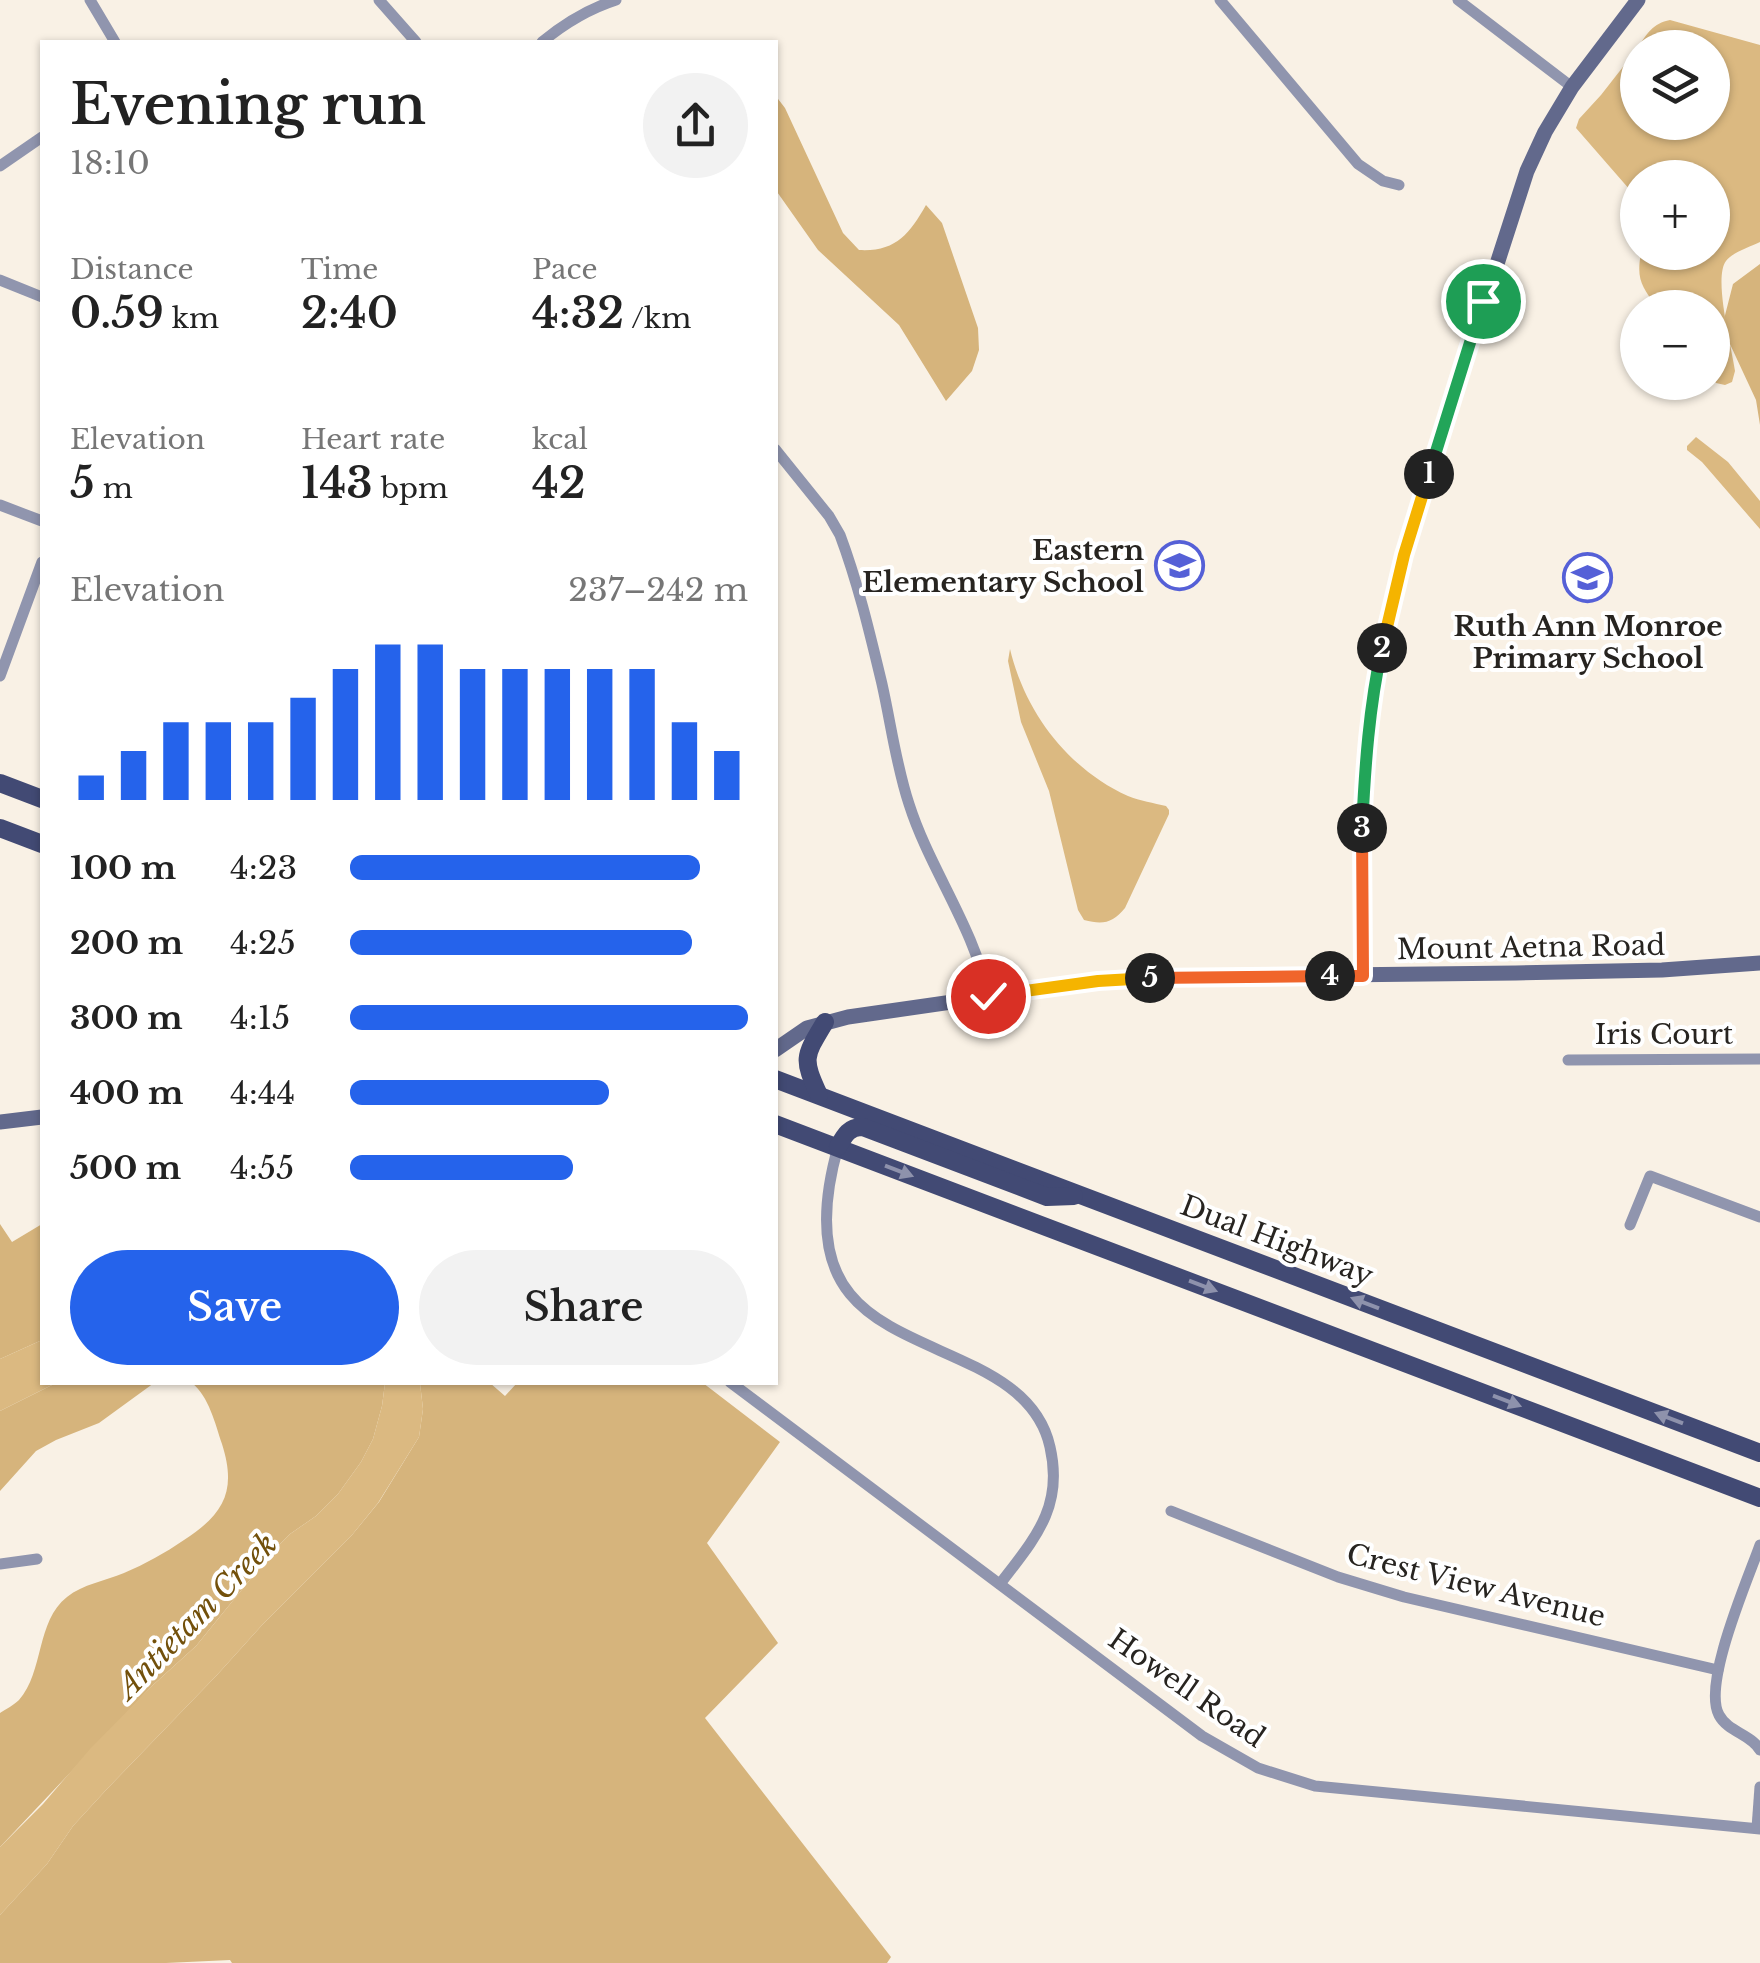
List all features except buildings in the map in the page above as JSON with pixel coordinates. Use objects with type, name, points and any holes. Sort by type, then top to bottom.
[{"type":"main road","points":[[0,783],[40,798]]},
{"type":"main road","points":[[0,828],[40,843]]},
{"type":"main road","points":[[820,1096],[806,1062],[825,1022]]},
{"type":"main road","name":"Dual Highway","points":[[778,1079],[1760,1453]]},
{"type":"main road","points":[[778,1125],[1760,1498]]},
{"type":"main road","points":[[838,1147],[849,1130],[863,1128],[1047,1197],[1082,1196]]},
{"type":"street","points":[[90,0],[115,40]]},
{"type":"street","points":[[379,0],[414,40]]},
{"type":"street","points":[[545,40],[575,17],[616,0]]},
{"type":"street","points":[[1220,0],[1358,164],[1383,181],[1398,185]]},
{"type":"street","points":[[1458,0],[1572,87]]},
{"type":"street","points":[[1363,976],[1365,771],[1378,667],[1404,555],[1526,171],[1572,87],[1638,0]]},
{"type":"street","points":[[0,166],[40,139]]},
{"type":"street","points":[[0,280],[40,296]]},
{"type":"street","points":[[778,454],[840,535],[882,684],[910,808],[971,940],[988,996]]},
{"type":"street","points":[[0,505],[40,520]]},
{"type":"street","points":[[0,676],[40,567]]},
{"type":"street","name":"Mount Aetna Road","points":[[778,1048],[808,1028],[848,1017],[1098,981],[1662,970],[1760,964]]},
{"type":"street","name":"Iris Court","points":[[1568,1060],[1760,1059]]},
{"type":"street","points":[[0,1122],[40,1118]]},
{"type":"street","points":[[838,1147],[828,1180],[828,1240],[833,1262],[851,1296],[898,1331],[995,1378],[1013,1391],[1043,1425],[1053,1464],[1051,1504],[1036,1537],[1000,1584]]},
{"type":"street","points":[[1630,1225],[1650,1176],[1760,1216]]},
{"type":"street","name":"Howell Road","points":[[734,1385],[1202,1736],[1258,1768],[1315,1786],[1364,1792],[1758,1828]]},
{"type":"street","name":"Crest View Avenue","points":[[1171,1511],[1338,1576],[1404,1597],[1718,1670]]},
{"type":"street","points":[[1760,1544],[1718,1670],[1715,1690],[1719,1715],[1760,1750]]},
{"type":"street","points":[[0,1564],[37,1559]]},
{"type":"street","points":[[1758,1828],[1760,1787]]},
{"type":"shaded area","points":[[1670,20],[1706,30],[1652,30]]},
{"type":"shaded area","points":[[1730,37],[1760,45],[1760,242],[1730,258],[1730,160],[1620,160],[1620,178],[1576,128],[1579,119],[1620,71],[1620,140],[1730,140]]},
{"type":"shaded area","points":[[778,99],[843,233],[859,250],[882,248],[900,240],[926,205],[942,223],[978,328],[979,350],[972,371],[946,401],[899,325],[818,250],[778,193]]},
{"type":"shaded area","points":[[1760,264],[1760,425],[1756,400],[1730,344],[1733,284]]},
{"type":"shaded area","points":[[1639,270],[1723,270],[1722,290],[1646,290]]},
{"type":"shaded area","points":[[1730,343],[1735,371],[1730,383]]},
{"type":"shaded area","points":[[1696,437],[1728,462],[1760,501],[1760,529],[1687,450]]},
{"type":"shaded area","points":[[1010,649],[1026,695],[1068,754],[1106,785],[1169,810],[1125,908],[1107,922],[1084,920],[1078,910],[1049,791],[1021,722],[1008,661]]},
{"type":"shaded area","points":[[0,1224],[12,1242],[40,1225],[40,1341],[0,1359]]},
{"type":"shaded area","points":[[40,1341],[40,1385],[52,1385],[0,1411],[0,1359]]},
{"type":"shaded area","points":[[52,1385],[151,1385],[99,1423],[36,1451],[0,1491],[0,1411]]},
{"type":"shaded area","points":[[194,1385],[385,1385],[373,1439],[338,1494],[274,1550],[196,1646],[153,1685],[0,1847],[0,1713],[17,1702],[27,1689],[57,1607],[80,1589],[132,1570],[177,1545],[209,1521],[224,1500],[226,1461],[214,1419]]},
{"type":"shaded area","name":"Antietam Creek","points":[[385,1385],[420,1385],[423,1409],[419,1437],[378,1503],[352,1535],[73,1826],[47,1864],[0,1915],[0,1847],[90,1749],[196,1646],[274,1550],[338,1494],[373,1439]]},
{"type":"shaded area","points":[[420,1385],[492,1385],[505,1396],[515,1385],[706,1385],[780,1442],[707,1543],[778,1643],[705,1718],[891,1957],[887,1963],[0,1963],[0,1915],[107,1789],[352,1535],[379,1502],[419,1437],[423,1409]]},
{"type":"place","name":"Eastern Elementary School","points":[[1179,566]]},
{"type":"place","name":"Ruth Ann Monroe Primary School","points":[[1588,578]]},
{"type":"route","points":[[988,996],[1157,977],[1363,976],[1362,831],[1378,667],[1404,555],[1483,301]]}]
